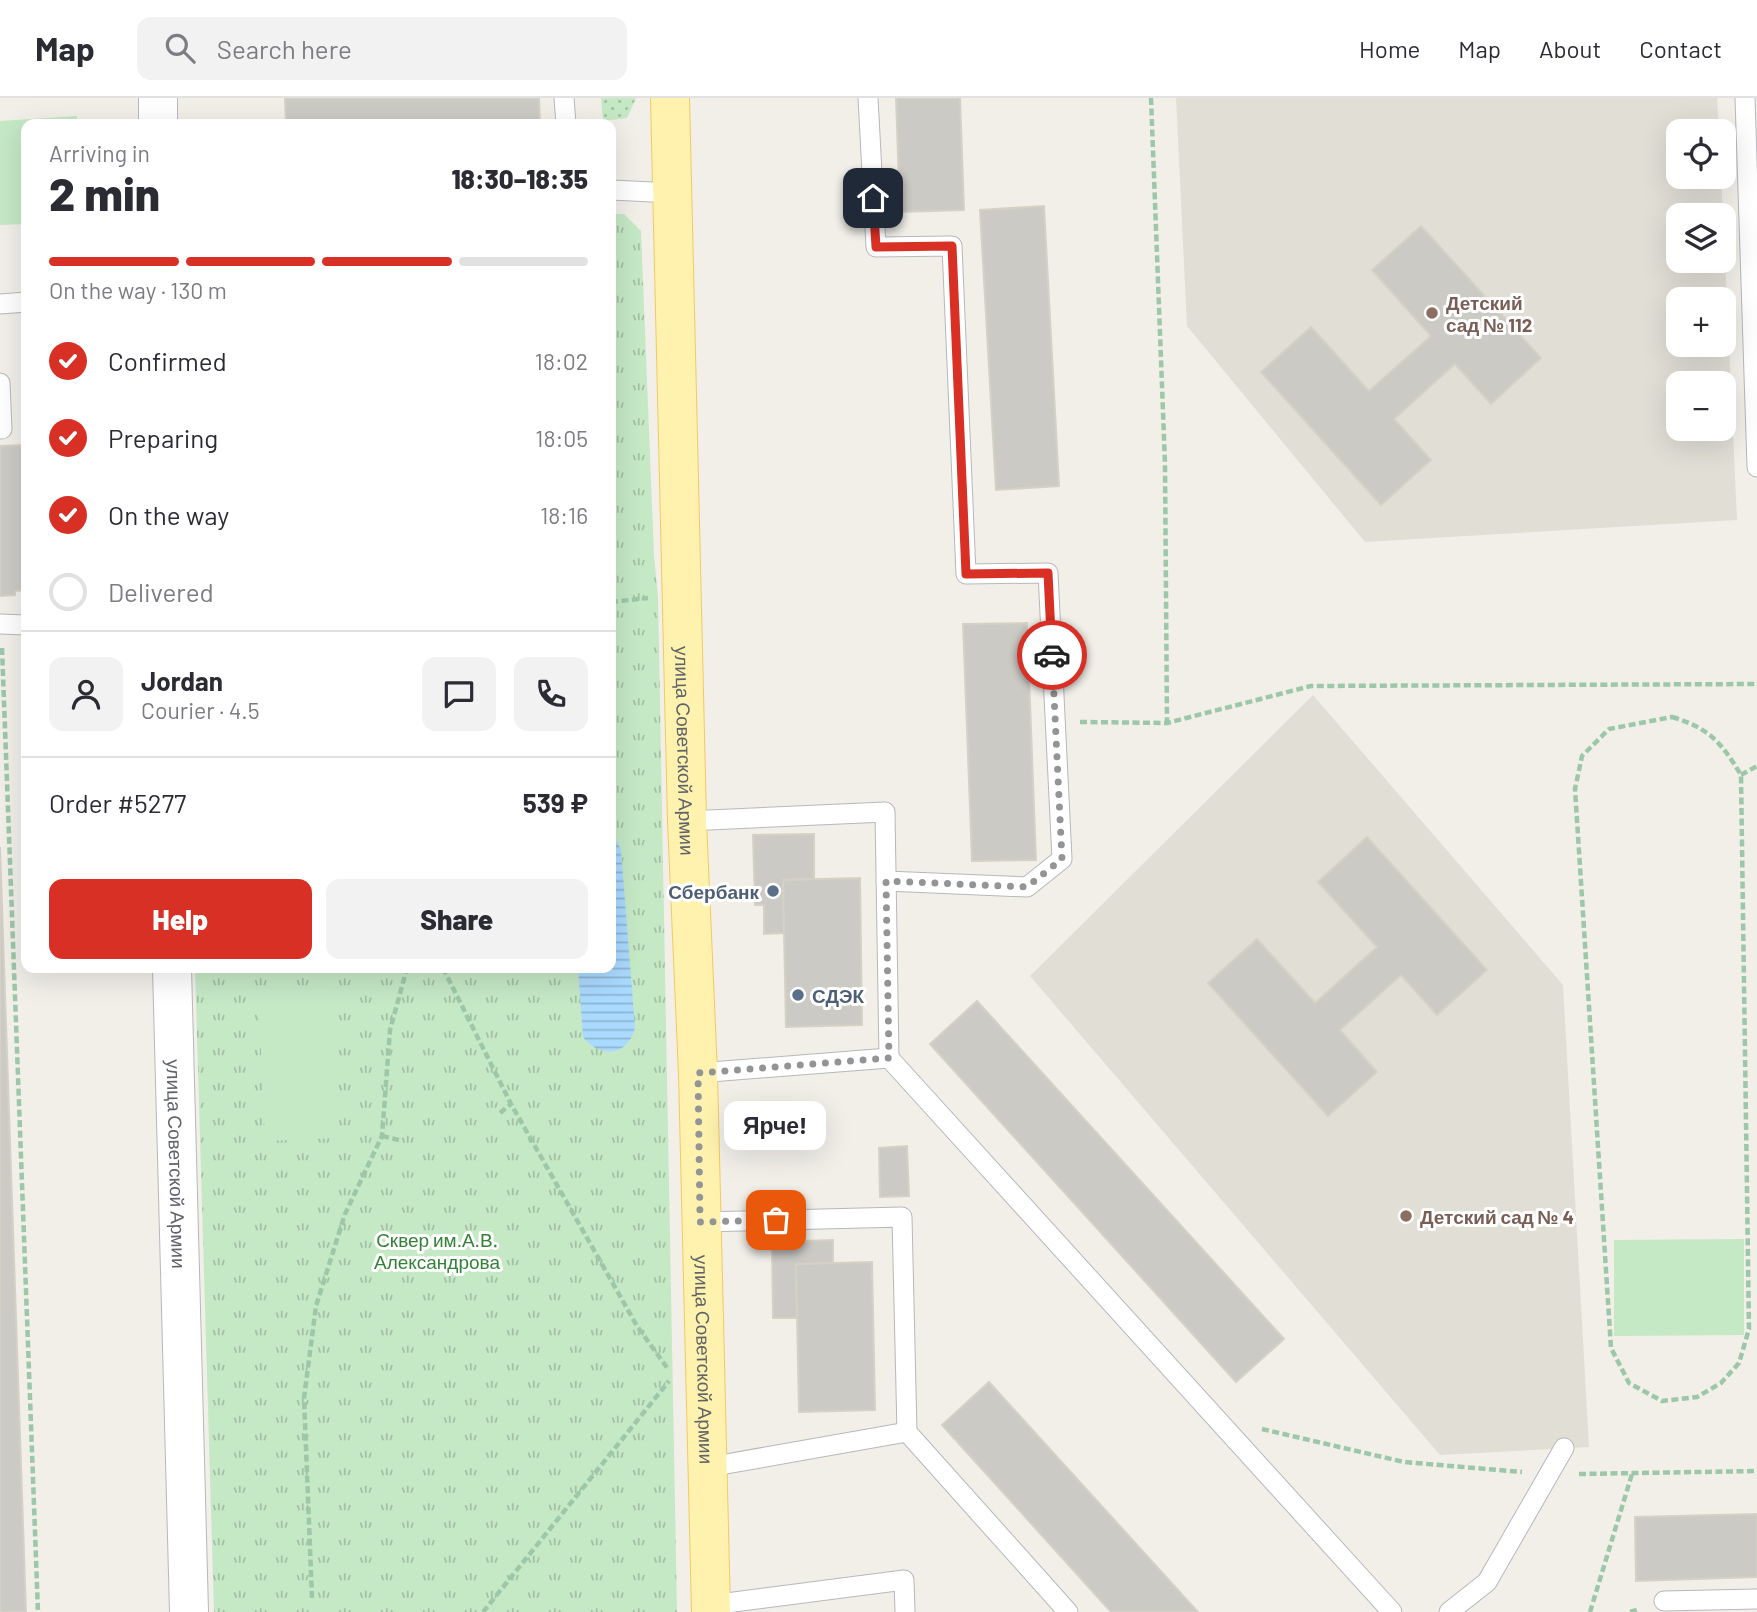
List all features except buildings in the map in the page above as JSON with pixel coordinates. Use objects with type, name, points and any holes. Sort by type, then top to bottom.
[{"type":"main road","name":"улица Советской Армии","points":[[670,98],[687,821],[698,1073],[711,1609]]},
{"type":"street","points":[[158,98],[158,119]]},
{"type":"street","name":"улица Советской Армии","points":[[172,973],[189,1612]]},
{"type":"lane","points":[[565,98],[566,119]]},
{"type":"lane","points":[[868,98],[876,247],[952,246],[966,574],[1048,573],[1062,859],[1027,887],[886,881]]},
{"type":"lane","points":[[1745,98],[1754,234],[1757,467]]},
{"type":"lane","points":[[616,190],[673,193]]},
{"type":"lane","points":[[0,303],[21,302]]},
{"type":"lane","points":[[0,383],[2,429]]},
{"type":"lane","points":[[1,624],[21,625]]},
{"type":"lane","points":[[687,821],[885,812],[889,1058],[1392,1612]]},
{"type":"lane","points":[[698,1073],[889,1058]]},
{"type":"lane","points":[[700,1222],[902,1217],[907,1432],[1068,1612]]},
{"type":"lane","points":[[709,1468],[907,1432]]},
{"type":"lane","points":[[1449,1612],[1487,1582],[1564,1448]]},
{"type":"lane","points":[[711,1609],[904,1580],[905,1612]]},
{"type":"lane","points":[[1664,1601],[1757,1599]]},
{"type":"path","points":[[1151,98],[1165,464],[1167,723]]},
{"type":"path","points":[[616,601],[658,597]]},
{"type":"path","points":[[1,624],[38,1612]]},
{"type":"path","points":[[1055,722],[1167,723],[1311,686],[1757,684]]},
{"type":"path","points":[[1672,717],[1698,725],[1724,746],[1741,775],[1749,1329],[1740,1363],[1721,1383],[1697,1397],[1662,1401],[1629,1383],[1611,1348],[1575,789],[1582,756],[1609,729],[1672,717]]},
{"type":"path","points":[[1741,775],[1757,766]]},
{"type":"path","points":[[312,1598],[304,1398],[316,1306],[345,1214],[382,1136],[390,1030],[406,973]]},
{"type":"path","points":[[446,973],[511,1104],[638,1326],[674,1376],[483,1612]]},
{"type":"path","points":[[500,1113],[511,1104]]},
{"type":"path","points":[[382,1136],[399,1140]]},
{"type":"path","points":[[1215,1418],[1404,1462],[1549,1475],[1757,1471]]},
{"type":"path","points":[[1590,1612],[1632,1474]]},
{"type":"shaded area","name":"Детский сад № 112","points":[[1176,98],[1717,98],[1718,119],[1666,119],[1666,189],[1722,189],[1722,203],[1666,203],[1666,273],[1726,273],[1726,287],[1666,287],[1666,357],[1730,357],[1730,371],[1666,371],[1666,441],[1733,441],[1737,520],[1365,542],[1187,326]]},
{"type":"shaded area","name":"Детский сад № 4","points":[[1313,695],[1563,985],[1589,1447],[1440,1455],[1030,976]]},
{"type":"green space","points":[[601,98],[636,98],[627,118],[603,119]]},
{"type":"green space","points":[[77,116],[77,119],[31,119]]},
{"type":"green space","points":[[21,120],[21,224],[0,225],[0,121]]},
{"type":"green space","name":"Сквер им.А.В. Александрова","points":[[616,214],[624,214],[641,231],[658,597],[677,1612],[214,1612],[195,973],[616,973]]},
{"type":"green space","points":[[333,985],[340,1138],[265,1141],[258,988]]},
{"type":"green space","points":[[1744,1239],[1744,1335],[1614,1336],[1614,1240]]},
{"type":"water","points":[[616,840],[621,850],[635,1028],[626,1044],[613,1051],[597,1049],[583,1037],[578,973],[616,973]]},
{"type":"way so far","points":[[776,1220],[700,1222],[698,1073],[889,1058],[886,881],[1027,887],[1062,859],[1052,655]]},
{"type":"place","name":"Детский сад № 112","points":[[1432,313]]},
{"type":"place","name":"Сбербанк","points":[[773,891]]},
{"type":"place","name":"СДЭК","points":[[798,995]]},
{"type":"place","name":"Детский сад № 4","points":[[1406,1216]]},
{"type":"place","name":"Ярче!","points":[[776,1220]]},
{"type":"route","points":[[873,198],[876,247],[952,246],[966,574],[1048,573],[1052,655]]}]
